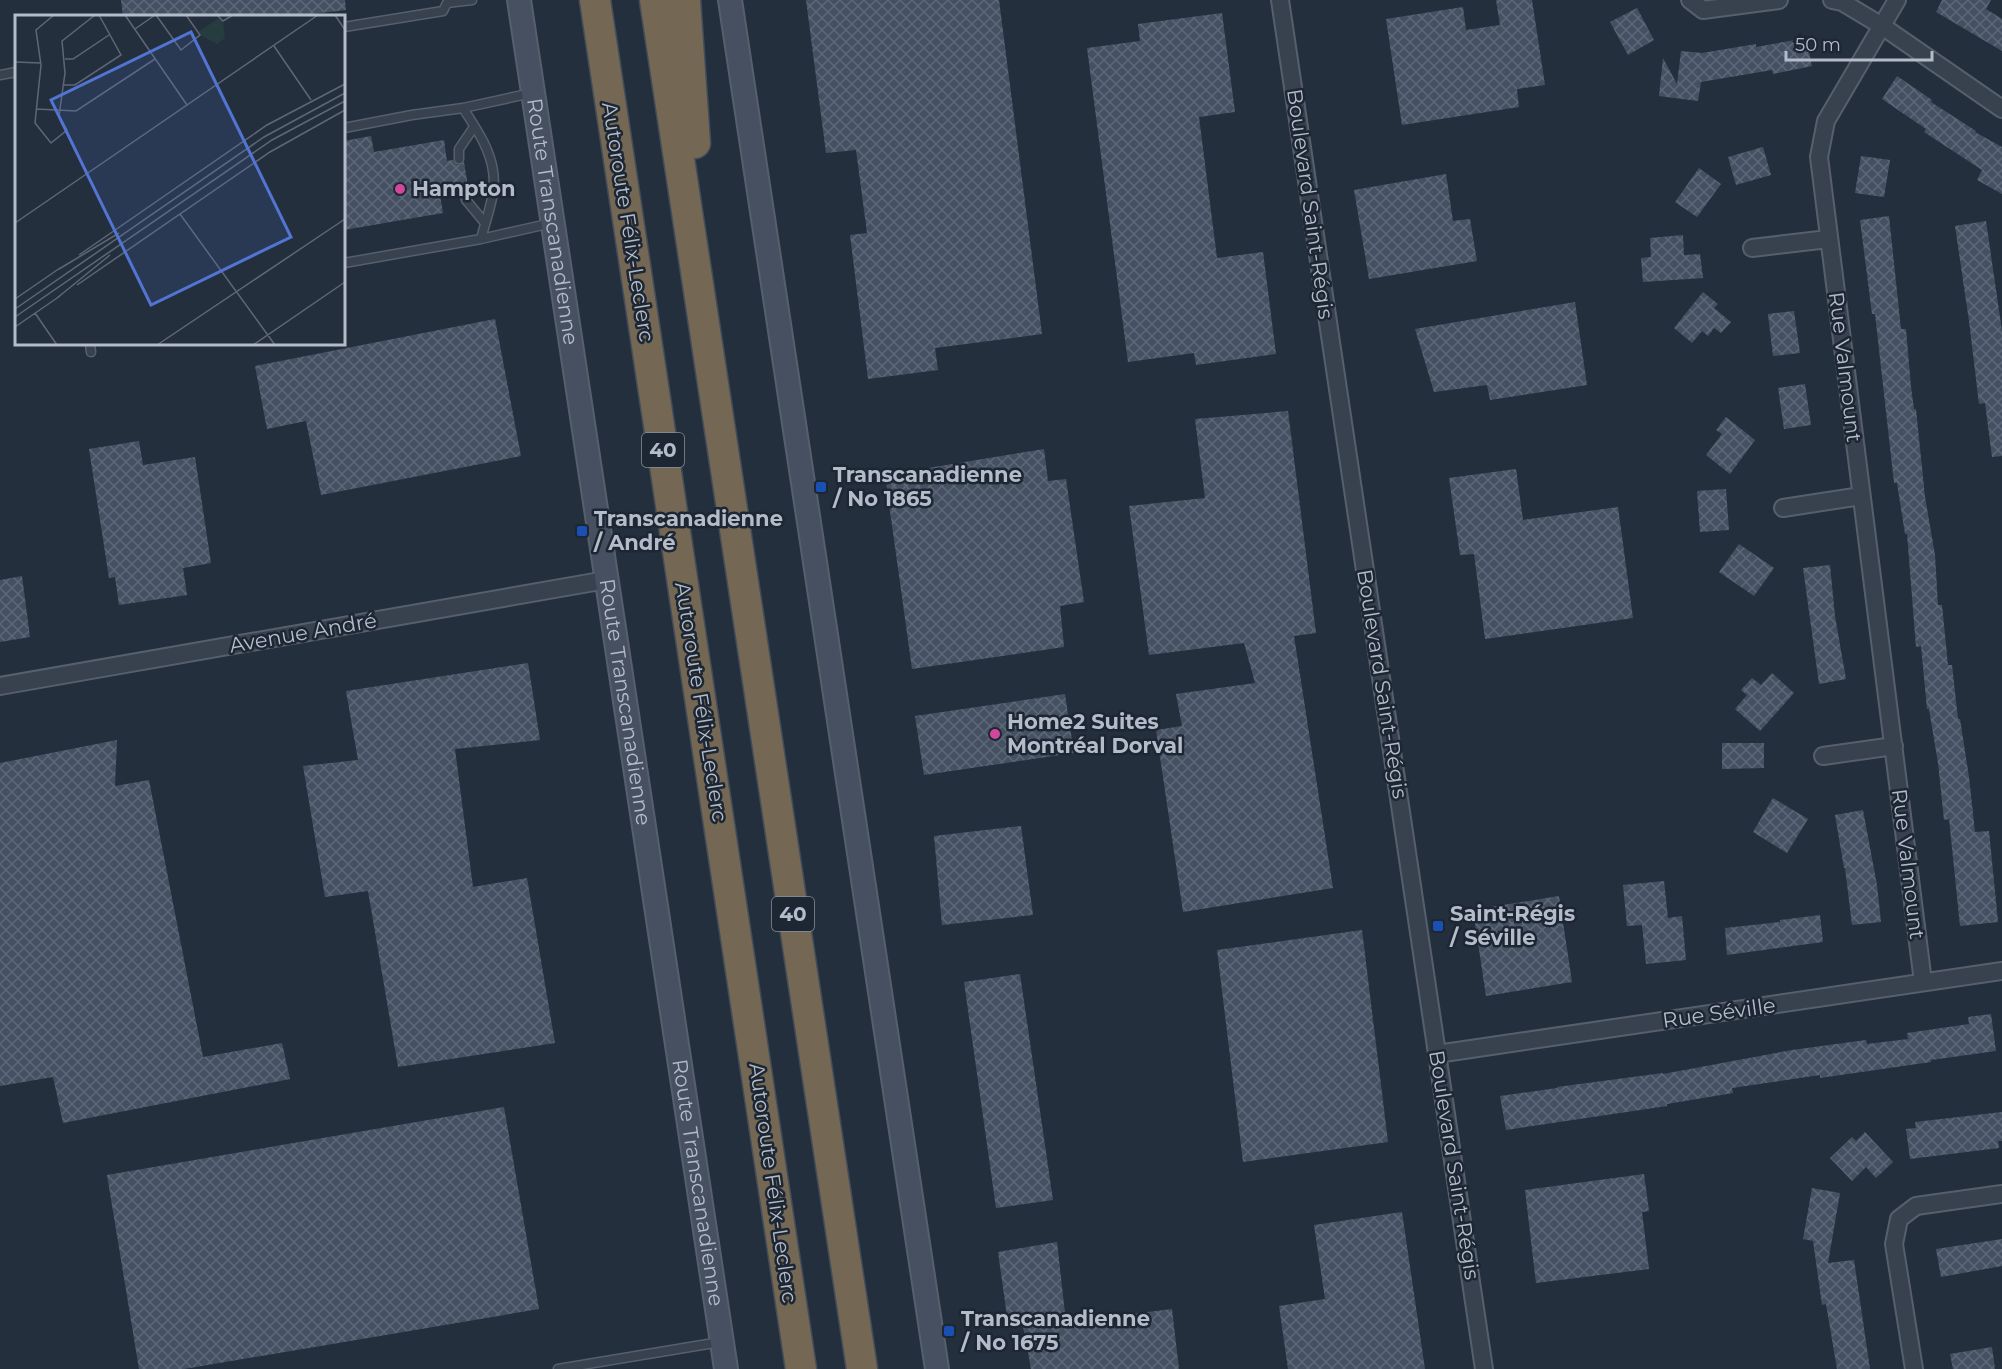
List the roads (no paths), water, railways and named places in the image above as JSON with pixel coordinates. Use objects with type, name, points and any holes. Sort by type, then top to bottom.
[{"type":"highway","points":[[579,0],[624,191]]},
{"type":"highway","name":"Autoroute Félix-Leclerc","points":[[595,0],[801,1369]]},
{"type":"highway","name":"40","points":[[655,0],[861,1369]]},
{"type":"highway","points":[[685,0],[709,356]]},
{"type":"main road","name":"Route Transcanadienne","points":[[519,0],[726,1369]]},
{"type":"main road","points":[[730,0],[937,1369]]},
{"type":"street","name":"Boulevard Saint-Régis","points":[[1280,0],[1484,1369]]},
{"type":"street","points":[[1690,0],[1703,9],[1779,0]]},
{"type":"street","points":[[1832,0],[1842,2],[1882,26],[2002,109]]},
{"type":"street","name":"Rue Valmount","points":[[1898,0],[1826,121],[1819,157],[1923,982]]},
{"type":"street","points":[[1752,248],[1828,239]]},
{"type":"street","points":[[1783,508],[1861,496]]},
{"type":"street","name":"Avenue André","points":[[0,686],[606,580]]},
{"type":"street","points":[[1823,756],[1894,746]]},
{"type":"street","name":"Rue Séville","points":[[1437,1054],[2002,970]]},
{"type":"street","points":[[1914,1369],[1894,1244],[1899,1218],[1916,1206],[2002,1194]]},
{"type":"lane","points":[[345,27],[443,11],[447,2],[472,0]]},
{"type":"lane","points":[[0,75],[15,72]]},
{"type":"lane","points":[[345,128],[463,108],[532,93]]},
{"type":"lane","points":[[463,108],[484,143],[493,170],[493,192],[481,239]]},
{"type":"lane","points":[[459,159],[459,149],[474,127]]},
{"type":"lane","points":[[464,191],[466,200],[485,223]]},
{"type":"lane","points":[[345,263],[481,239],[552,223]]},
{"type":"lane","points":[[558,1369],[722,1341]]},
{"type":"place","name":"Hampton","points":[[400,189]]},
{"type":"place","name":"Transcanadienne / No 1865","points":[[821,487]]},
{"type":"place","name":"Transcanadienne / André","points":[[582,531]]},
{"type":"place","name":"Home2 Suites Montréal Dorval","points":[[995,734]]},
{"type":"place","name":"Saint-Régis / Séville","points":[[1438,926]]},
{"type":"place","name":"Transcanadienne / No 1675","points":[[949,1331]]}]
